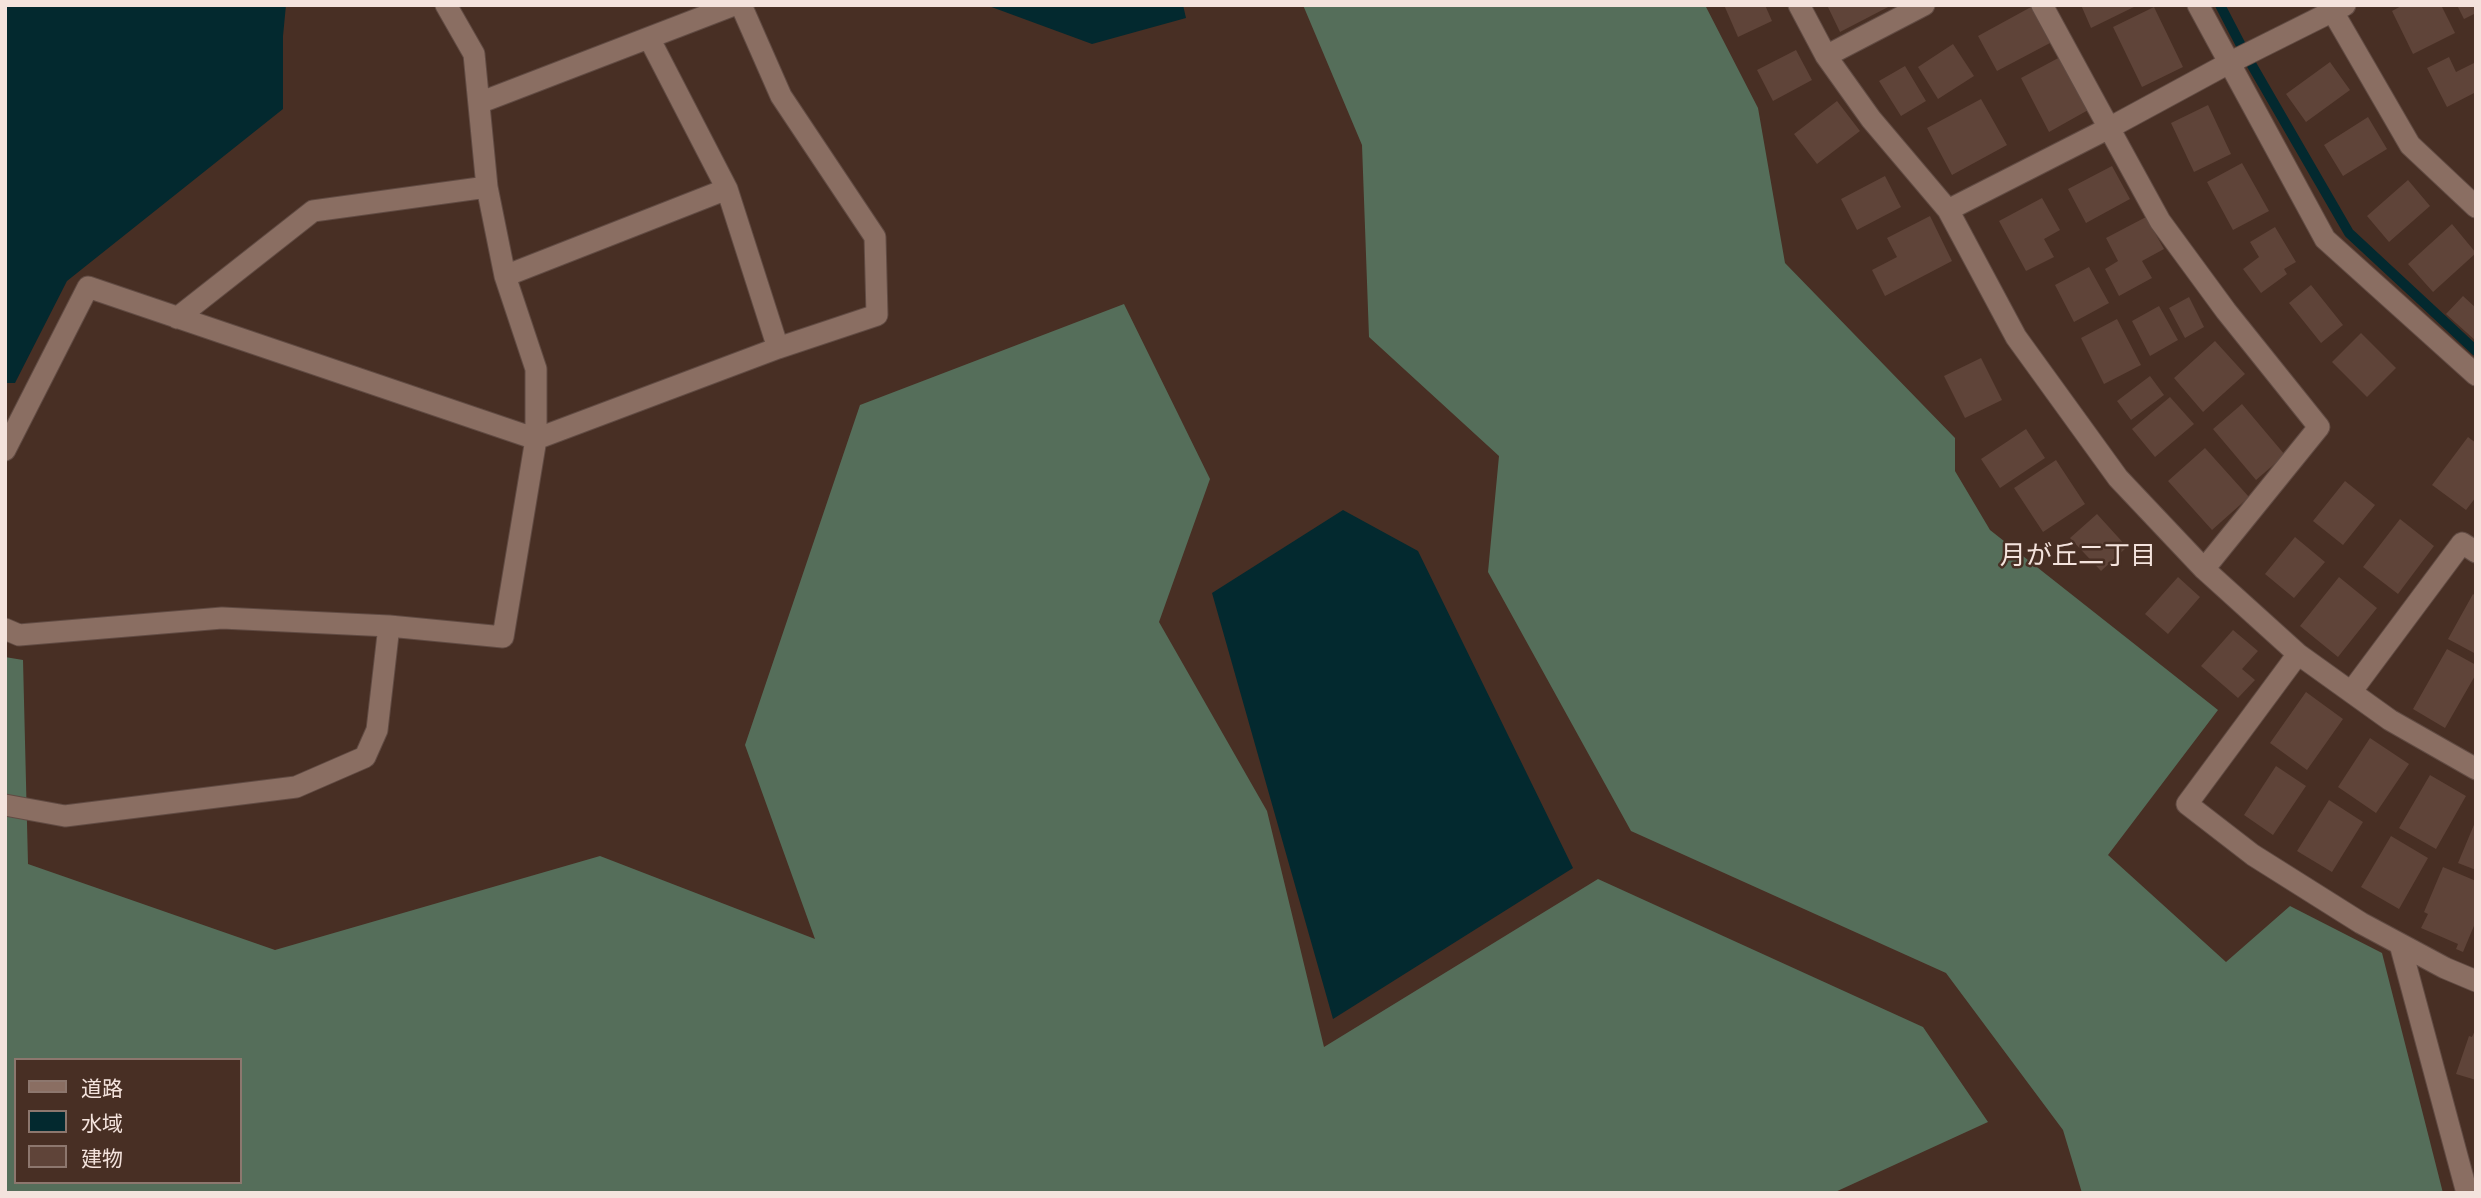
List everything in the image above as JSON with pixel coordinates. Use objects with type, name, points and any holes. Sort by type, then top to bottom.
[{"type":"street","points":[[5,629],[19,635],[222,618],[389,626],[503,638],[536,439],[536,369],[505,276],[487,187],[474,54],[446,5]]},
{"type":"street","points":[[479,103],[734,5]]},
{"type":"street","points":[[5,450],[88,287],[536,439],[778,348],[877,315],[875,237],[781,96],[741,5]]},
{"type":"street","points":[[1799,5],[1826,56],[1871,119],[1948,210],[2016,337],[2118,478],[2204,569],[2298,654],[2390,720],[2476,769]]},
{"type":"street","points":[[1826,56],[1924,5]]},
{"type":"street","points":[[2042,5],[2160,221],[2226,311],[2319,427],[2204,569]]},
{"type":"street","points":[[2198,5],[2325,239],[2476,375]]},
{"type":"street","points":[[1948,210],[2335,8],[2410,145],[2476,207]]},
{"type":"street","points":[[649,38],[727,189],[778,348]]},
{"type":"street","points":[[177,317],[313,211],[487,187]]},
{"type":"street","points":[[505,276],[727,189]]},
{"type":"street","points":[[2351,692],[2462,543],[2476,552]]},
{"type":"street","points":[[5,805],[65,817],[296,787],[365,757],[377,730],[389,626]]},
{"type":"street","points":[[2298,654],[2188,804],[2253,855],[2361,923],[2445,968],[2476,981]]},
{"type":"street","points":[[2400,944],[2467,1193]]},
{"type":"green space","points":[[1303,5],[1705,5],[1758,108],[1785,263],[1955,438],[1955,471],[1990,530],[2218,710],[2108,855],[2226,962],[2290,906],[2382,953],[2443,1193],[2082,1193],[2063,1130],[1946,973],[1631,831],[1488,572],[1499,456],[1369,337],[1362,145]]},
{"type":"green space","points":[[1124,304],[1210,479],[1159,622],[1267,811],[1324,1047],[1598,879],[1923,1027],[1988,1122],[1833,1193],[5,1193],[5,657],[23,660],[28,864],[275,950],[600,856],[815,939],[745,745],[860,405]]},
{"type":"water","points":[[5,5],[286,5],[283,36],[283,109],[67,281],[15,383],[5,383]]},
{"type":"water","points":[[986,5],[1183,5],[1186,18],[1092,44]]},
{"type":"water","points":[[1343,510],[1418,551],[1573,868],[1333,1019],[1212,593]]},
{"type":"building","points":[[1724,5],[1765,5],[1772,21],[1738,37]]},
{"type":"building","points":[[1827,5],[1892,5],[1840,32]]},
{"type":"building","points":[[2081,5],[2138,5],[2091,28]]},
{"type":"building","points":[[2403,5],[2441,5],[2455,33],[2413,54],[2392,11]]},
{"type":"building","points":[[2457,5],[2476,5],[2476,13],[2464,19]]},
{"type":"building","points":[[2031,7],[2050,43],[1997,71],[1978,36]]},
{"type":"building","points":[[2154,7],[2183,67],[2142,87],[2113,27]]},
{"type":"building","points":[[1953,44],[1974,76],[1938,99],[1918,67]]},
{"type":"building","points":[[1796,50],[1812,80],[1773,101],[1757,70]]},
{"type":"building","points":[[2062,56],[2090,109],[2049,132],[2021,78]]},
{"type":"building","points":[[2449,57],[2456,72],[2474,63],[2476,92],[2447,107],[2427,68]]},
{"type":"building","points":[[2330,62],[2350,90],[2306,122],[2286,94]]},
{"type":"building","points":[[1905,66],[1926,101],[1901,116],[1879,81]]},
{"type":"building","points":[[1981,99],[2007,145],[1952,175],[1927,128]]},
{"type":"building","points":[[1837,101],[1860,131],[1817,164],[1794,134]]},
{"type":"building","points":[[2208,105],[2231,154],[2194,172],[2171,123]]},
{"type":"building","points":[[2368,117],[2387,149],[2343,176],[2324,145]]},
{"type":"building","points":[[2242,163],[2269,211],[2233,230],[2207,182]]},
{"type":"building","points":[[2112,166],[2130,199],[2086,223],[2068,189]]},
{"type":"building","points":[[1885,176],[1901,207],[1857,230],[1841,199]]},
{"type":"building","points":[[2408,180],[2430,206],[2389,242],[2367,216]]},
{"type":"building","points":[[2042,198],[2060,230],[2044,239],[2054,257],[2026,271],[1999,221]]},
{"type":"building","points":[[1930,216],[1952,261],[1885,296],[1872,270],[1897,257],[1887,238]]},
{"type":"building","points":[[2146,217],[2164,249],[2142,261],[2152,278],[2119,296],[2105,269],[2118,261],[2106,238]]},
{"type":"building","points":[[2452,224],[2476,253],[2433,292],[2408,264]]},
{"type":"building","points":[[2275,227],[2296,262],[2284,269],[2287,274],[2261,293],[2243,269],[2259,257],[2250,242]]},
{"type":"building","points":[[2089,267],[2109,303],[2074,322],[2055,285]]},
{"type":"building","points":[[2311,285],[2343,325],[2321,343],[2289,303]]},
{"type":"building","points":[[2463,296],[2476,308],[2476,341],[2446,314]]},
{"type":"building","points":[[2189,297],[2204,327],[2185,338],[2169,308]]},
{"type":"building","points":[[2159,306],[2178,340],[2150,356],[2132,321]]},
{"type":"building","points":[[2117,319],[2141,365],[2104,384],[2081,338]]},
{"type":"building","points":[[2361,333],[2396,368],[2367,397],[2332,362]]},
{"type":"building","points":[[2215,341],[2245,374],[2203,412],[2174,378]]},
{"type":"building","points":[[1981,358],[2002,400],[1965,418],[1944,376]]},
{"type":"building","points":[[2150,376],[2164,395],[2131,420],[2117,401]]},
{"type":"building","points":[[2170,397],[2194,424],[2155,457],[2132,429]]},
{"type":"building","points":[[2242,404],[2285,455],[2256,480],[2213,429]]},
{"type":"building","points":[[2026,429],[2045,458],[2000,488],[1981,459]]},
{"type":"building","points":[[2468,437],[2476,443],[2476,497],[2466,510],[2432,485]]},
{"type":"building","points":[[2205,448],[2249,497],[2212,530],[2168,481]]},
{"type":"building","points":[[2056,460],[2085,504],[2043,532],[2014,488]]},
{"type":"building","points":[[2345,481],[2375,505],[2343,545],[2313,521]]},
{"type":"building","points":[[2097,514],[2127,547],[2101,571],[2070,538]]},
{"type":"building","points":[[2400,519],[2434,546],[2398,594],[2363,567]]},
{"type":"building","points":[[2295,537],[2325,562],[2294,598],[2265,574]]},
{"type":"building","points":[[2178,577],[2200,597],[2168,634],[2145,614]]},
{"type":"building","points":[[2339,577],[2377,608],[2338,657],[2300,626]]},
{"type":"building","points":[[2473,594],[2476,596],[2476,654],[2448,639]]},
{"type":"building","points":[[2233,630],[2258,651],[2242,669],[2255,680],[2238,698],[2201,666]]},
{"type":"building","points":[[2447,649],[2476,665],[2476,674],[2445,728],[2413,709]]},
{"type":"building","points":[[2306,692],[2343,719],[2307,770],[2270,743]]},
{"type":"building","points":[[2370,738],[2409,764],[2376,813],[2338,787]]},
{"type":"building","points":[[2276,766],[2306,786],[2273,835],[2244,815]]},
{"type":"building","points":[[2430,775],[2466,796],[2436,849],[2399,828]]},
{"type":"building","points":[[2329,800],[2363,822],[2332,872],[2297,851]]},
{"type":"building","points":[[2476,820],[2476,870],[2458,863]]},
{"type":"building","points":[[2391,836],[2428,858],[2399,909],[2361,887]]},
{"type":"building","points":[[2443,867],[2476,881],[2476,921],[2463,952],[2456,949],[2458,944],[2421,928],[2428,914],[2424,912]]},
{"type":"building","points":[[2476,1028],[2476,1080],[2456,1074],[2469,1036],[2472,1037]]},
{"type":"waterway","points":[[2220,5],[2349,233],[2476,351]]},
{"type":"district","name":"月が丘二丁目","points":[[2078,557]]}]
